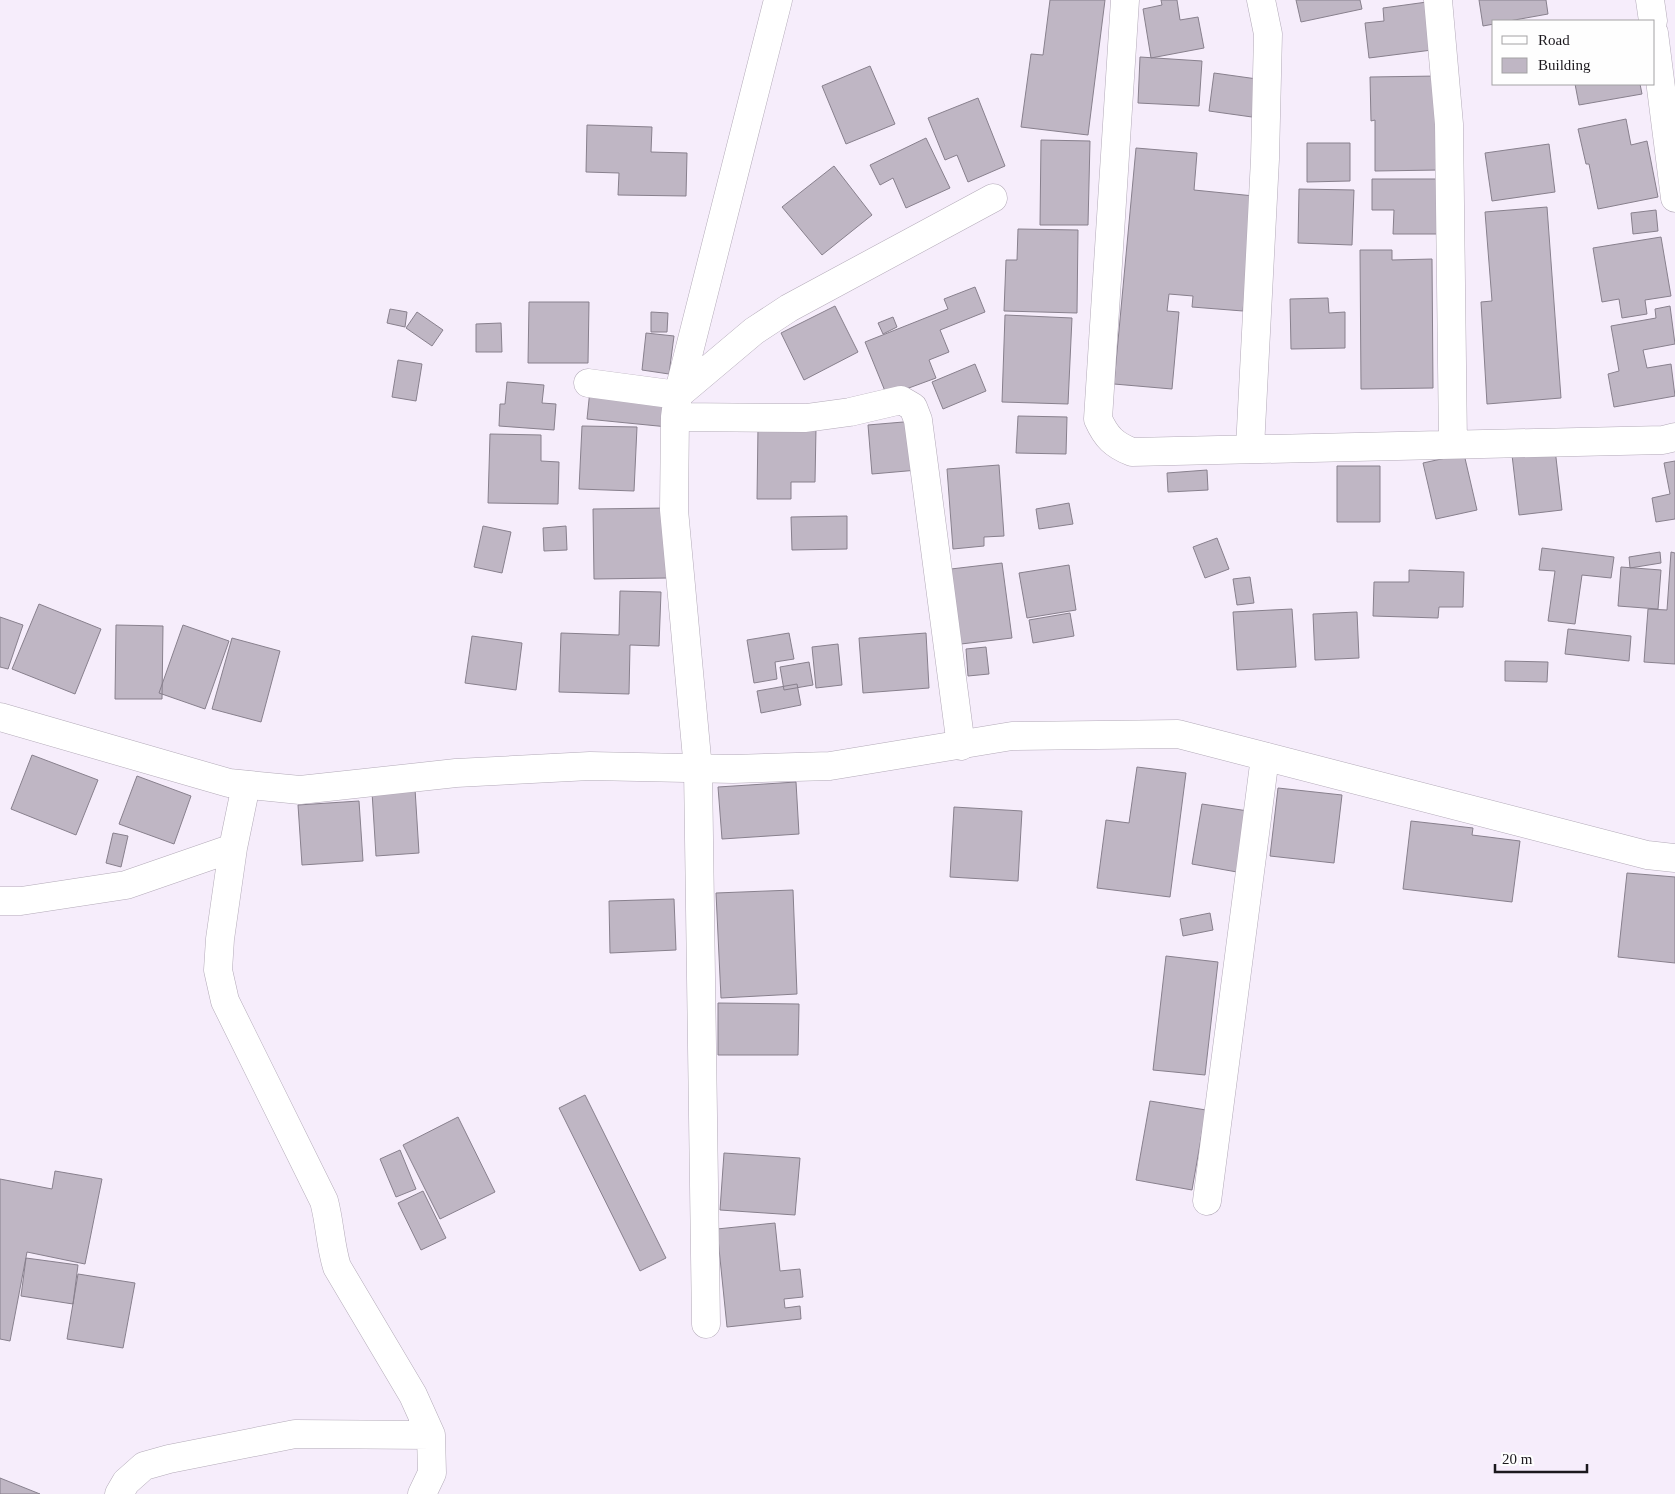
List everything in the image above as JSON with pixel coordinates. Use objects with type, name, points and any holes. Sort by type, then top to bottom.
[{"type":"street","points":[[706,1324],[698,769],[674,510],[676,406],[778,0]]},
{"type":"street","points":[[1125,0],[1098,419],[1105,434],[1116,446],[1132,452],[1663,440],[1675,437]]},
{"type":"street","points":[[1250,448],[1265,159],[1268,34],[1261,0]]},
{"type":"street","points":[[1438,0],[1449,124],[1453,444]]},
{"type":"street","points":[[1650,0],[1652,20]]},
{"type":"street","points":[[1655,41],[1675,198]]},
{"type":"street","points":[[676,406],[754,331],[789,308],[993,198]]},
{"type":"street","points":[[588,383],[676,406],[806,418],[850,412],[901,400],[913,407],[918,420],[961,746]]},
{"type":"street","points":[[0,717],[229,783],[300,790],[456,773],[581,766],[698,769],[830,766],[961,746],[1012,736],[1178,734],[1648,855],[1675,858]]},
{"type":"street","points":[[1207,1201],[1265,757]]},
{"type":"street","points":[[246,785],[233,848],[220,939],[218,970],[225,1000],[324,1201],[332,1252],[337,1267],[413,1395],[431,1435],[432,1473],[422,1494]]},
{"type":"street","points":[[0,900],[20,901],[126,885],[233,848]]},
{"type":"street","points":[[119,1494],[126,1482],[144,1466],[169,1458],[295,1434],[431,1435]]},
{"type":"building","points":[[1050,0],[1105,0],[1088,135],[1021,127],[1031,54],[1043,55]]},
{"type":"building","points":[[1161,0],[1177,0],[1180,20],[1198,17],[1204,48],[1151,58],[1143,9],[1162,5]]},
{"type":"building","points":[[1296,0],[1360,0],[1362,9],[1301,22]]},
{"type":"building","points":[[1479,0],[1546,0],[1548,14],[1515,20],[1492,20],[1492,24],[1483,26]]},
{"type":"building","points":[[1427,2],[1432,50],[1369,58],[1365,23],[1384,21],[1383,8]]},
{"type":"building","points":[[1140,57],[1202,61],[1199,106],[1138,103]]},
{"type":"building","points":[[870,66],[895,124],[846,144],[822,86]]},
{"type":"building","points":[[1214,73],[1257,79],[1252,117],[1209,111]]},
{"type":"building","points":[[1438,76],[1439,170],[1375,171],[1375,120],[1371,121],[1370,77]]},
{"type":"building","points":[[1575,85],[1640,85],[1642,94],[1579,105]]},
{"type":"building","points":[[978,98],[1005,166],[968,182],[957,155],[945,160],[928,118]]},
{"type":"building","points":[[1626,119],[1631,145],[1647,141],[1658,197],[1598,209],[1589,164],[1586,164],[1578,129]]},
{"type":"building","points":[[587,125],[652,127],[651,152],[687,153],[686,196],[618,195],[619,173],[586,172]]},
{"type":"building","points":[[926,138],[950,188],[906,208],[893,178],[880,185],[870,165]]},
{"type":"building","points":[[1041,140],[1090,141],[1088,225],[1040,225]]},
{"type":"building","points":[[1307,143],[1350,143],[1350,181],[1307,182]]},
{"type":"building","points":[[1549,144],[1555,192],[1492,201],[1485,153]]},
{"type":"building","points":[[1136,148],[1197,153],[1194,190],[1254,196],[1243,311],[1192,307],[1193,296],[1169,294],[1167,311],[1179,312],[1172,389],[1114,384]]},
{"type":"building","points":[[834,166],[872,215],[822,255],[782,207]]},
{"type":"building","points":[[1372,179],[1441,179],[1440,234],[1393,234],[1394,210],[1372,210]]},
{"type":"building","points":[[1299,189],[1354,190],[1352,245],[1298,243]]},
{"type":"building","points":[[1547,207],[1561,398],[1487,404],[1481,302],[1492,301],[1485,212]]},
{"type":"building","points":[[1656,210],[1658,231],[1633,234],[1631,213]]},
{"type":"building","points":[[1018,229],[1078,230],[1077,313],[1004,311],[1006,260],[1017,260]]},
{"type":"building","points":[[1661,237],[1671,296],[1645,300],[1647,314],[1622,318],[1619,299],[1602,302],[1593,248]]},
{"type":"building","points":[[1360,250],[1392,250],[1392,260],[1432,259],[1433,388],[1361,389]]},
{"type":"building","points":[[975,287],[985,312],[940,330],[949,352],[929,360],[936,378],[887,396],[865,342],[948,309],[944,299]]},
{"type":"building","points":[[1328,298],[1329,313],[1345,312],[1345,348],[1291,349],[1290,299]]},
{"type":"building","points":[[529,302],[589,302],[588,363],[528,363]]},
{"type":"building","points":[[835,306],[858,352],[804,380],[781,333]]},
{"type":"building","points":[[1670,306],[1675,344],[1643,350],[1647,368],[1671,364],[1675,396],[1614,407],[1608,374],[1619,371],[1611,326],[1656,318],[1655,309]]},
{"type":"building","points":[[390,309],[407,312],[405,327],[387,323]]},
{"type":"building","points":[[417,312],[443,330],[432,346],[406,328]]},
{"type":"building","points":[[651,312],[668,313],[667,332],[651,332]]},
{"type":"building","points":[[1005,315],[1072,318],[1068,404],[1002,402]]},
{"type":"building","points":[[893,317],[897,327],[883,334],[878,323]]},
{"type":"building","points":[[501,323],[502,352],[476,352],[476,324]]},
{"type":"building","points":[[646,333],[674,336],[669,374],[642,370]]},
{"type":"building","points":[[398,360],[422,364],[416,401],[392,397]]},
{"type":"building","points":[[975,364],[986,391],[943,409],[932,382]]},
{"type":"building","points":[[507,382],[544,385],[542,403],[556,404],[554,430],[499,426],[500,404],[505,404]]},
{"type":"building","points":[[590,390],[671,398],[668,427],[587,419]]},
{"type":"building","points":[[1018,416],[1067,417],[1066,454],[1016,453]]},
{"type":"building","points":[[915,421],[918,470],[872,474],[868,425]]},
{"type":"building","points":[[582,426],[637,427],[634,491],[579,489]]},
{"type":"building","points":[[758,427],[816,428],[815,482],[791,482],[791,499],[757,499]]},
{"type":"building","points":[[490,434],[541,435],[541,461],[559,462],[558,504],[488,503]]},
{"type":"building","points":[[1555,449],[1562,510],[1519,515],[1512,455]]},
{"type":"building","points":[[1464,454],[1477,510],[1436,519],[1423,463]]},
{"type":"building","points":[[1675,461],[1675,519],[1656,522],[1652,498],[1670,494],[1664,463]]},
{"type":"building","points":[[999,465],[1004,536],[984,537],[984,546],[953,549],[947,469]]},
{"type":"building","points":[[1337,466],[1380,466],[1380,522],[1337,522]]},
{"type":"building","points":[[1207,470],[1208,490],[1168,492],[1167,473]]},
{"type":"building","points":[[1069,503],[1073,524],[1039,529],[1036,509]]},
{"type":"building","points":[[667,508],[668,578],[594,579],[593,509]]},
{"type":"building","points":[[847,516],[847,549],[792,550],[791,517]]},
{"type":"building","points":[[483,526],[511,532],[502,573],[474,567]]},
{"type":"building","points":[[566,526],[567,550],[544,551],[543,528]]},
{"type":"building","points":[[1217,538],[1229,569],[1205,578],[1193,547]]},
{"type":"building","points":[[1542,548],[1614,557],[1611,578],[1582,575],[1575,624],[1548,621],[1555,571],[1539,570]]},
{"type":"building","points":[[1660,552],[1661,563],[1630,568],[1629,557]]},
{"type":"building","points":[[1671,552],[1675,553],[1675,664],[1644,662],[1648,609],[1667,610]]},
{"type":"building","points":[[1002,563],[1012,638],[961,644],[951,569]]},
{"type":"building","points":[[1069,565],[1076,610],[1027,618],[1019,573]]},
{"type":"building","points":[[1621,567],[1661,570],[1658,609],[1618,606]]},
{"type":"building","points":[[1409,570],[1464,572],[1463,607],[1439,607],[1438,618],[1373,616],[1374,582],[1409,582]]},
{"type":"building","points":[[1250,577],[1254,603],[1237,605],[1233,579]]},
{"type":"building","points":[[620,591],[661,592],[659,646],[630,645],[629,694],[559,692],[561,633],[619,635]]},
{"type":"building","points":[[39,604],[101,629],[75,694],[12,669]]},
{"type":"building","points":[[1292,609],[1296,667],[1237,670],[1233,612]]},
{"type":"building","points":[[1357,612],[1359,658],[1315,660],[1313,614]]},
{"type":"building","points":[[1070,613],[1074,636],[1033,643],[1029,620]]},
{"type":"building","points":[[0,617],[23,625],[8,669],[0,667]]},
{"type":"building","points":[[116,625],[163,626],[162,699],[115,699]]},
{"type":"building","points":[[183,625],[229,641],[205,709],[159,693]]},
{"type":"building","points":[[1568,629],[1631,636],[1629,661],[1565,654]]},
{"type":"building","points":[[789,633],[794,659],[775,662],[777,679],[754,683],[747,640]]},
{"type":"building","points":[[926,633],[929,688],[863,693],[859,638]]},
{"type":"building","points":[[472,636],[522,643],[516,690],[465,683]]},
{"type":"building","points":[[232,638],[280,651],[261,722],[212,709]]},
{"type":"building","points":[[838,644],[842,685],[816,688],[812,647]]},
{"type":"building","points":[[986,647],[989,674],[968,676],[966,649]]},
{"type":"building","points":[[1505,661],[1548,662],[1547,682],[1505,681]]},
{"type":"building","points":[[809,662],[813,685],[784,690],[780,667]]},
{"type":"building","points":[[797,684],[801,705],[761,713],[757,691]]},
{"type":"building","points":[[32,755],[98,780],[76,835],[11,809]]},
{"type":"building","points":[[1137,767],[1186,773],[1170,897],[1097,888],[1106,820],[1129,823]]},
{"type":"building","points":[[137,776],[191,796],[174,844],[119,824]]},
{"type":"building","points":[[796,782],[799,834],[722,839],[718,787]]},
{"type":"building","points":[[1278,788],[1342,795],[1334,863],[1270,856]]},
{"type":"building","points":[[415,789],[419,853],[376,856],[372,792]]},
{"type":"building","points":[[359,801],[363,861],[302,865],[298,805]]},
{"type":"building","points":[[1202,804],[1248,811],[1237,872],[1192,864]]},
{"type":"building","points":[[954,807],[1022,811],[1018,881],[950,877]]},
{"type":"building","points":[[1411,821],[1473,828],[1472,835],[1520,841],[1512,902],[1403,889]]},
{"type":"building","points":[[113,833],[128,836],[121,867],[106,863]]},
{"type":"building","points":[[1627,873],[1675,877],[1675,963],[1618,957]]},
{"type":"building","points":[[793,890],[797,994],[721,998],[716,893]]},
{"type":"building","points":[[674,899],[676,950],[610,953],[609,901]]},
{"type":"building","points":[[1210,913],[1213,930],[1183,936],[1180,919]]},
{"type":"building","points":[[1166,956],[1218,962],[1205,1075],[1153,1070]]},
{"type":"building","points":[[718,1003],[799,1004],[798,1055],[718,1055]]},
{"type":"building","points":[[585,1095],[666,1258],[640,1271],[559,1108]]},
{"type":"building","points":[[1150,1101],[1206,1110],[1192,1190],[1136,1180]]},
{"type":"building","points":[[458,1117],[495,1192],[440,1219],[403,1145]]},
{"type":"building","points":[[400,1150],[416,1189],[396,1197],[380,1159]]},
{"type":"building","points":[[724,1153],[800,1158],[795,1215],[720,1210]]},
{"type":"building","points":[[55,1171],[102,1179],[85,1264],[27,1252],[10,1341],[0,1339],[0,1179],[52,1189]]},
{"type":"building","points":[[423,1191],[446,1238],[421,1250],[398,1203]]},
{"type":"building","points":[[775,1223],[780,1271],[800,1269],[803,1297],[784,1299],[785,1308],[800,1306],[801,1319],[727,1327],[717,1229]]},
{"type":"building","points":[[26,1258],[78,1265],[73,1304],[21,1296]]},
{"type":"building","points":[[78,1274],[135,1283],[123,1348],[67,1339]]},
{"type":"building","points":[[0,1478],[40,1494],[0,1494]]}]
